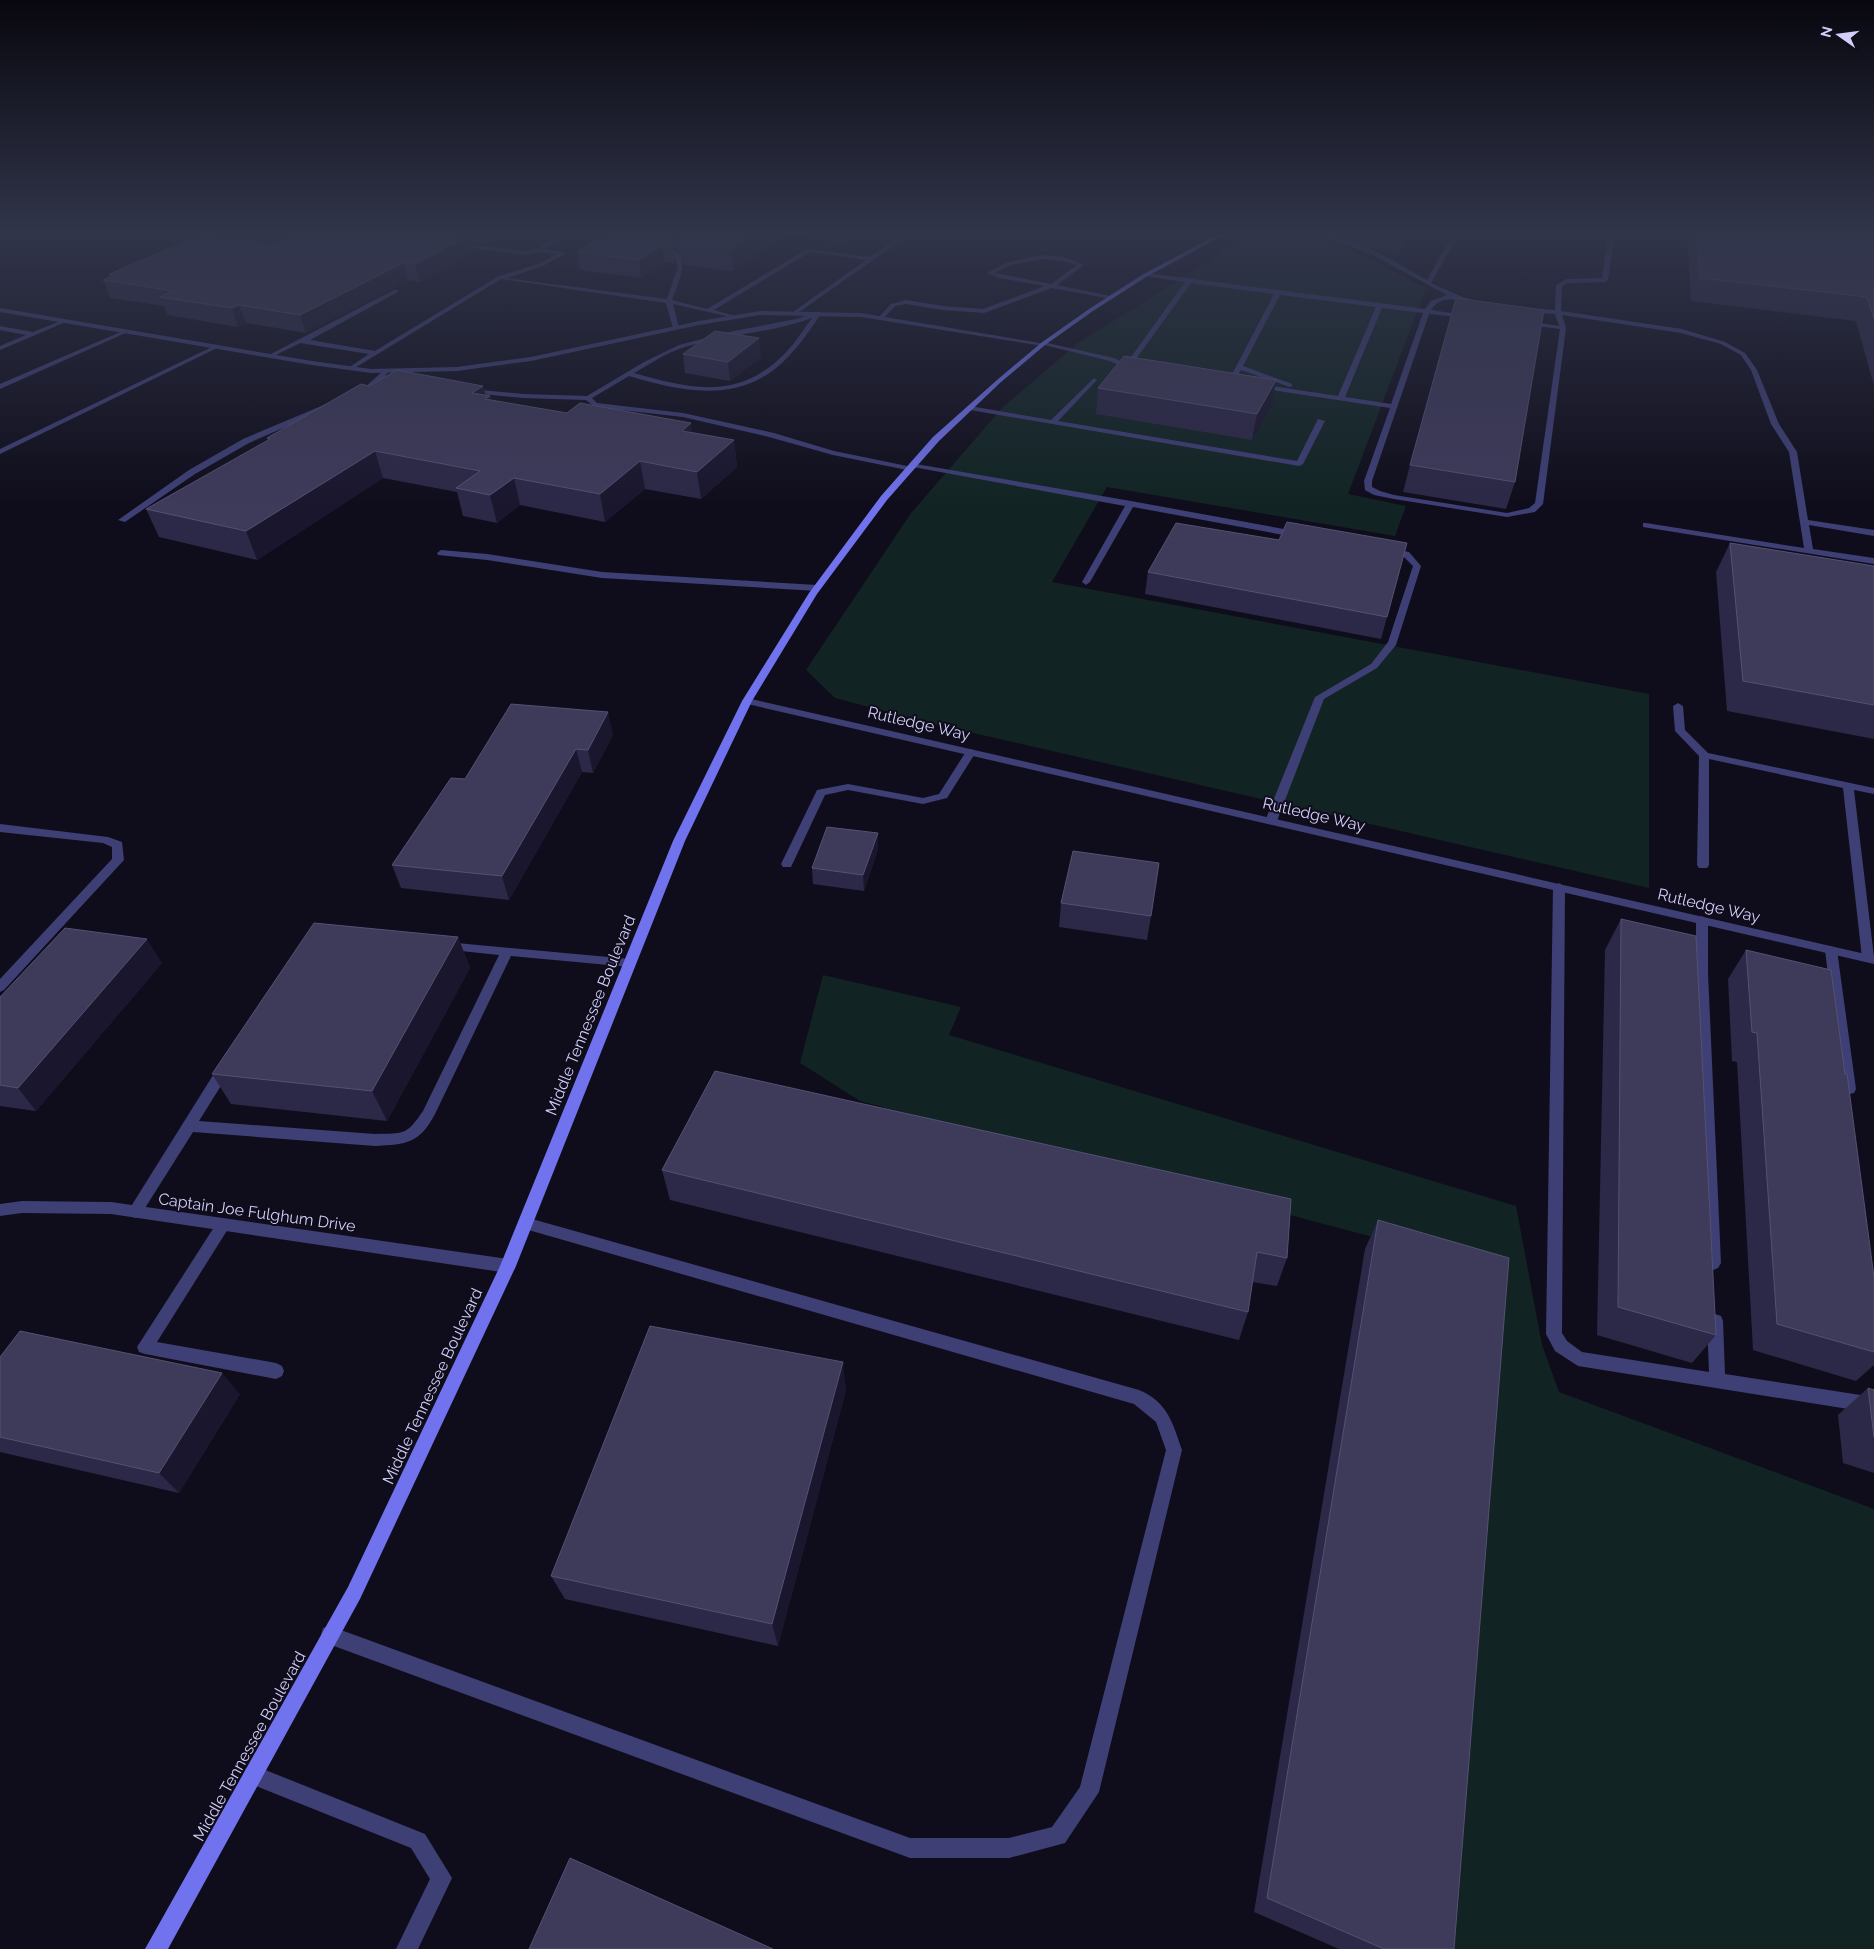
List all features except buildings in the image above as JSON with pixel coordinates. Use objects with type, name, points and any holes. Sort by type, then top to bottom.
[{"type":"main road","name":"Middle Tennessee Boulevard","points":[[156,1949],[354,1593],[508,1266],[679,841],[747,700],[817,588],[884,498],[936,440],[970,408],[1043,344],[1074,323]]},
{"type":"street","points":[[0,348],[60,323]]},
{"type":"street","points":[[77,323],[270,356],[351,368],[386,371],[457,369],[531,359],[702,323]]},
{"type":"street","points":[[270,356],[335,323]]},
{"type":"street","points":[[351,368],[425,323]]},
{"type":"street","points":[[675,323],[676,328]]},
{"type":"street","points":[[466,390],[534,396],[588,398],[681,346],[734,333],[788,323]]},
{"type":"street","points":[[629,374],[671,386],[714,391],[740,387],[763,376],[782,360],[811,323]]},
{"type":"street","points":[[911,323],[1043,344],[1112,359],[1127,366],[1146,369]]},
{"type":"street","points":[[1127,366],[1158,323]]},
{"type":"street","points":[[1231,382],[1262,323]]},
{"type":"street","points":[[1341,399],[1373,323]]},
{"type":"street","points":[[1423,323],[1368,481],[1368,488],[1377,493],[1394,497],[1507,515],[1532,510],[1539,504],[1563,328],[1561,323]]},
{"type":"street","points":[[1522,323],[1563,328]]},
{"type":"street","points":[[1633,323],[1682,330],[1723,342],[1743,354],[1754,370],[1775,424],[1793,452],[1809,551]]},
{"type":"street","points":[[0,328],[33,334]]},
{"type":"street","points":[[0,387],[126,331]]},
{"type":"street","points":[[302,340],[376,353]]},
{"type":"street","points":[[0,452],[216,347]]},
{"type":"street","points":[[1239,367],[1318,396]]},
{"type":"street","points":[[382,392],[360,394],[376,384],[386,371]]},
{"type":"street","points":[[1053,422],[1094,380]]},
{"type":"street","points":[[1221,381],[1240,384]]},
{"type":"street","points":[[1250,385],[1393,406]]},
{"type":"street","points":[[588,398],[595,405],[683,415],[771,435],[833,453],[1131,503],[1308,536]]},
{"type":"street","points":[[122,520],[192,472],[246,441],[335,404]]},
{"type":"street","points":[[970,408],[1299,464],[1321,421]]},
{"type":"street","points":[[1086,582],[1131,503]]},
{"type":"street","points":[[1804,522],[1874,533]]},
{"type":"street","points":[[1646,525],[1874,561]]},
{"type":"street","points":[[1271,821],[1320,697],[1374,666],[1393,643],[1417,566],[1406,554],[1376,549]]},
{"type":"street","points":[[442,553],[487,557],[602,575],[817,588]]},
{"type":"street","name":"Rutledge Way","points":[[747,700],[1871,959]]},
{"type":"street","points":[[1678,706],[1680,731],[1704,755],[1874,790]]},
{"type":"street","points":[[787,864],[820,792],[848,786],[923,801],[943,796],[972,752]]},
{"type":"street","points":[[1703,864],[1704,755]]},
{"type":"street","points":[[1848,785],[1871,959]]},
{"type":"street","points":[[0,828],[104,840],[118,845],[118,860],[0,987]]},
{"type":"street","points":[[1559,887],[1554,1334],[1561,1346],[1578,1358],[1867,1404],[1874,1401]]},
{"type":"street","points":[[1702,920],[1702,983],[1713,1281]]},
{"type":"street","points":[[438,945],[630,963]]},
{"type":"street","points":[[1831,950],[1851,1104]]},
{"type":"street","points":[[189,1126],[375,1140],[400,1139],[416,1132],[428,1114],[507,951]]},
{"type":"street","points":[[135,1212],[234,1054]]},
{"type":"street","name":"Captain Joe Fulghum Drive","points":[[0,1210],[32,1207],[111,1208],[508,1266]]},
{"type":"street","points":[[330,1635],[910,1848],[1009,1848],[1058,1836],[1089,1792],[1174,1450],[1162,1417],[1139,1398],[525,1223]]},
{"type":"street","points":[[223,1225],[145,1347],[276,1371]]},
{"type":"street","points":[[1714,1311],[1717,1380]]},
{"type":"street","points":[[253,1774],[418,1841],[442,1878],[407,1949]]},
{"type":"green space","points":[[1110,323],[1413,323],[1348,494],[1406,506],[1395,536],[1107,487],[1052,582],[1649,694],[1649,888],[930,723],[835,698],[806,670],[911,513],[1003,407],[1078,343]]},
{"type":"green space","points":[[823,975],[961,1007],[949,1035],[1516,1206],[1542,1345],[1559,1392],[1874,1509],[1874,1949],[1444,1949],[1505,1272],[860,1101],[800,1063]]}]
